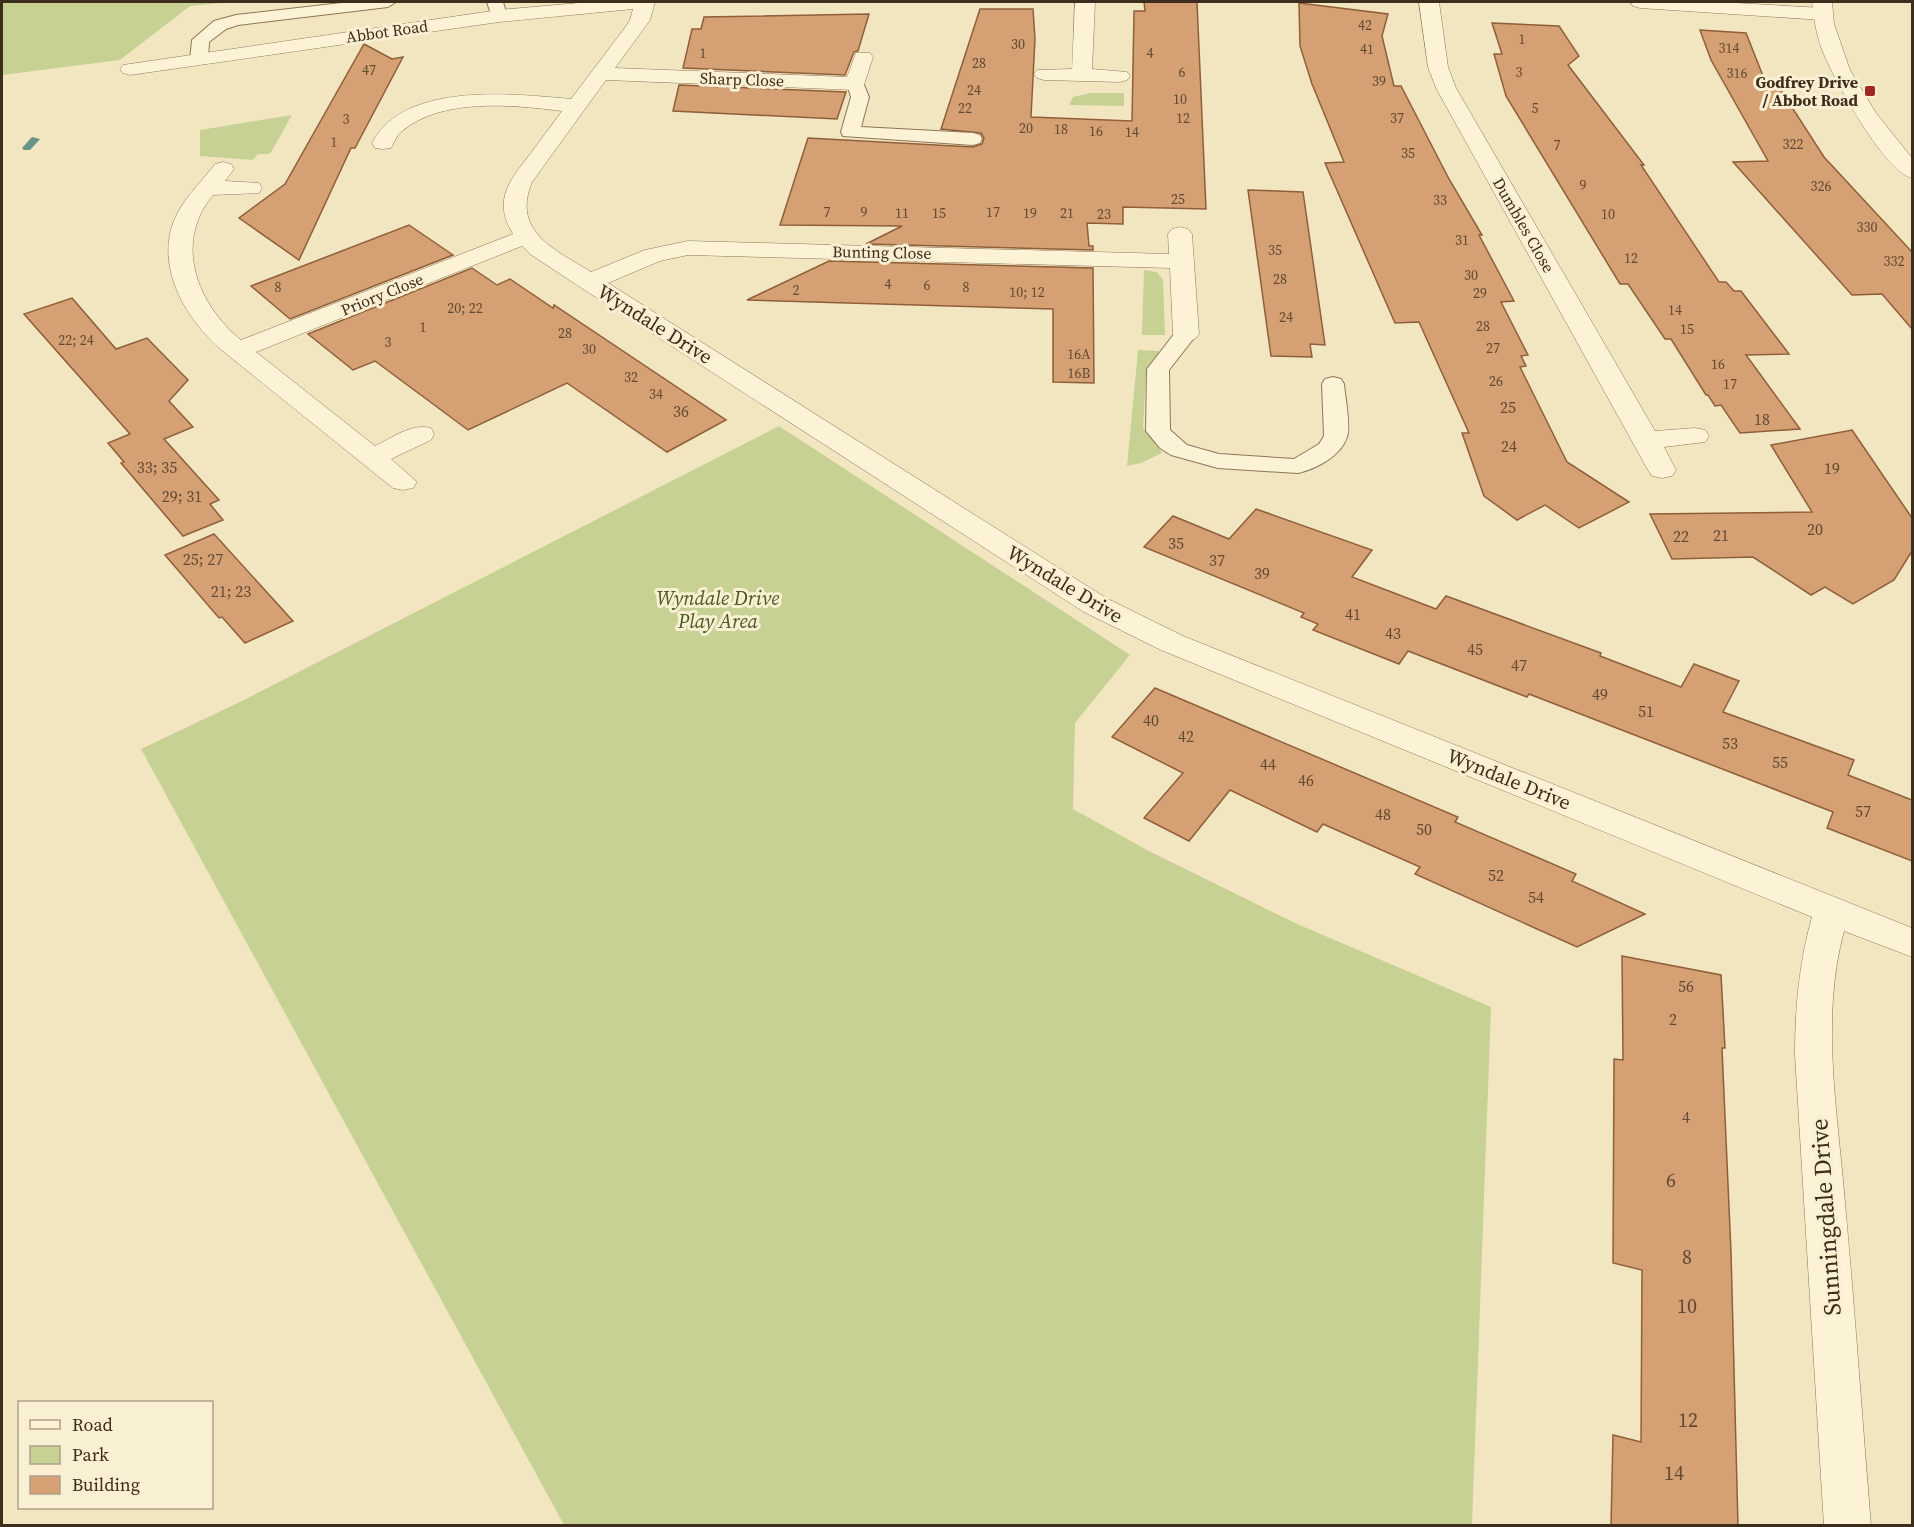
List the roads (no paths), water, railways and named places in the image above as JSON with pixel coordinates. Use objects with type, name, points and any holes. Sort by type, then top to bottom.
[{"type":"street","points":[[525,237],[515,214],[513,202],[515,192],[632,32],[640,20],[644,2]]},
{"type":"street","name":"Abbot Road","points":[[130,69],[199,60],[497,9],[644,2]]},
{"type":"street","points":[[1082,75],[1085,2]]},
{"type":"street","name":"Dumbles Close","points":[[1428,2],[1438,67],[1446,88],[1662,470]]},
{"type":"street","points":[[1640,2],[1822,8],[1836,62],[1873,124],[1912,171]]},
{"type":"street","points":[[856,84],[863,57]]},
{"type":"street","name":"Sharp Close","points":[[601,74],[856,84]]},
{"type":"street","points":[[1044,74],[1120,76]]},
{"type":"street","points":[[383,143],[391,129],[404,121],[420,114],[468,102],[506,99],[576,106]]},
{"type":"street","points":[[223,169],[191,209],[185,222],[182,264],[190,294],[201,314],[211,328],[403,482]]},
{"type":"street","points":[[208,188],[251,188]]},
{"type":"street","points":[[1180,234],[1186,334]]},
{"type":"street","name":"Wyndale Drive","points":[[525,237],[538,249],[589,282],[1123,620],[1247,674],[1912,943]]},
{"type":"street","name":"Priory Close","points":[[238,350],[525,237]]},
{"type":"street","name":"Bunting Close","points":[[589,282],[653,255],[688,248],[1182,261]]},
{"type":"street","points":[[373,458],[421,434]]},
{"type":"street","points":[[1647,440],[1695,436]]},
{"type":"street","name":"Sunningdale Drive","points":[[1832,910],[1821,945],[1814,994],[1817,1095],[1848,1526]]},
{"type":"lane","points":[[199,60],[201,40],[220,25],[359,3],[388,2]]},
{"type":"lane","points":[[856,84],[860,97],[850,132],[973,139]]},
{"type":"lane","points":[[1186,334],[1158,369],[1158,431],[1168,443],[1179,450],[1218,461],[1298,466],[1328,449],[1336,436],[1333,384]]},
{"type":"waterway","points":[[27,148],[35,139]]},
{"type":"place","name":"Godfrey Drive / Abbot Road","points":[[1870,91]]},
{"type":"park label","name":"Wyndale Drive Play Area","points":[[718,610]]}]
